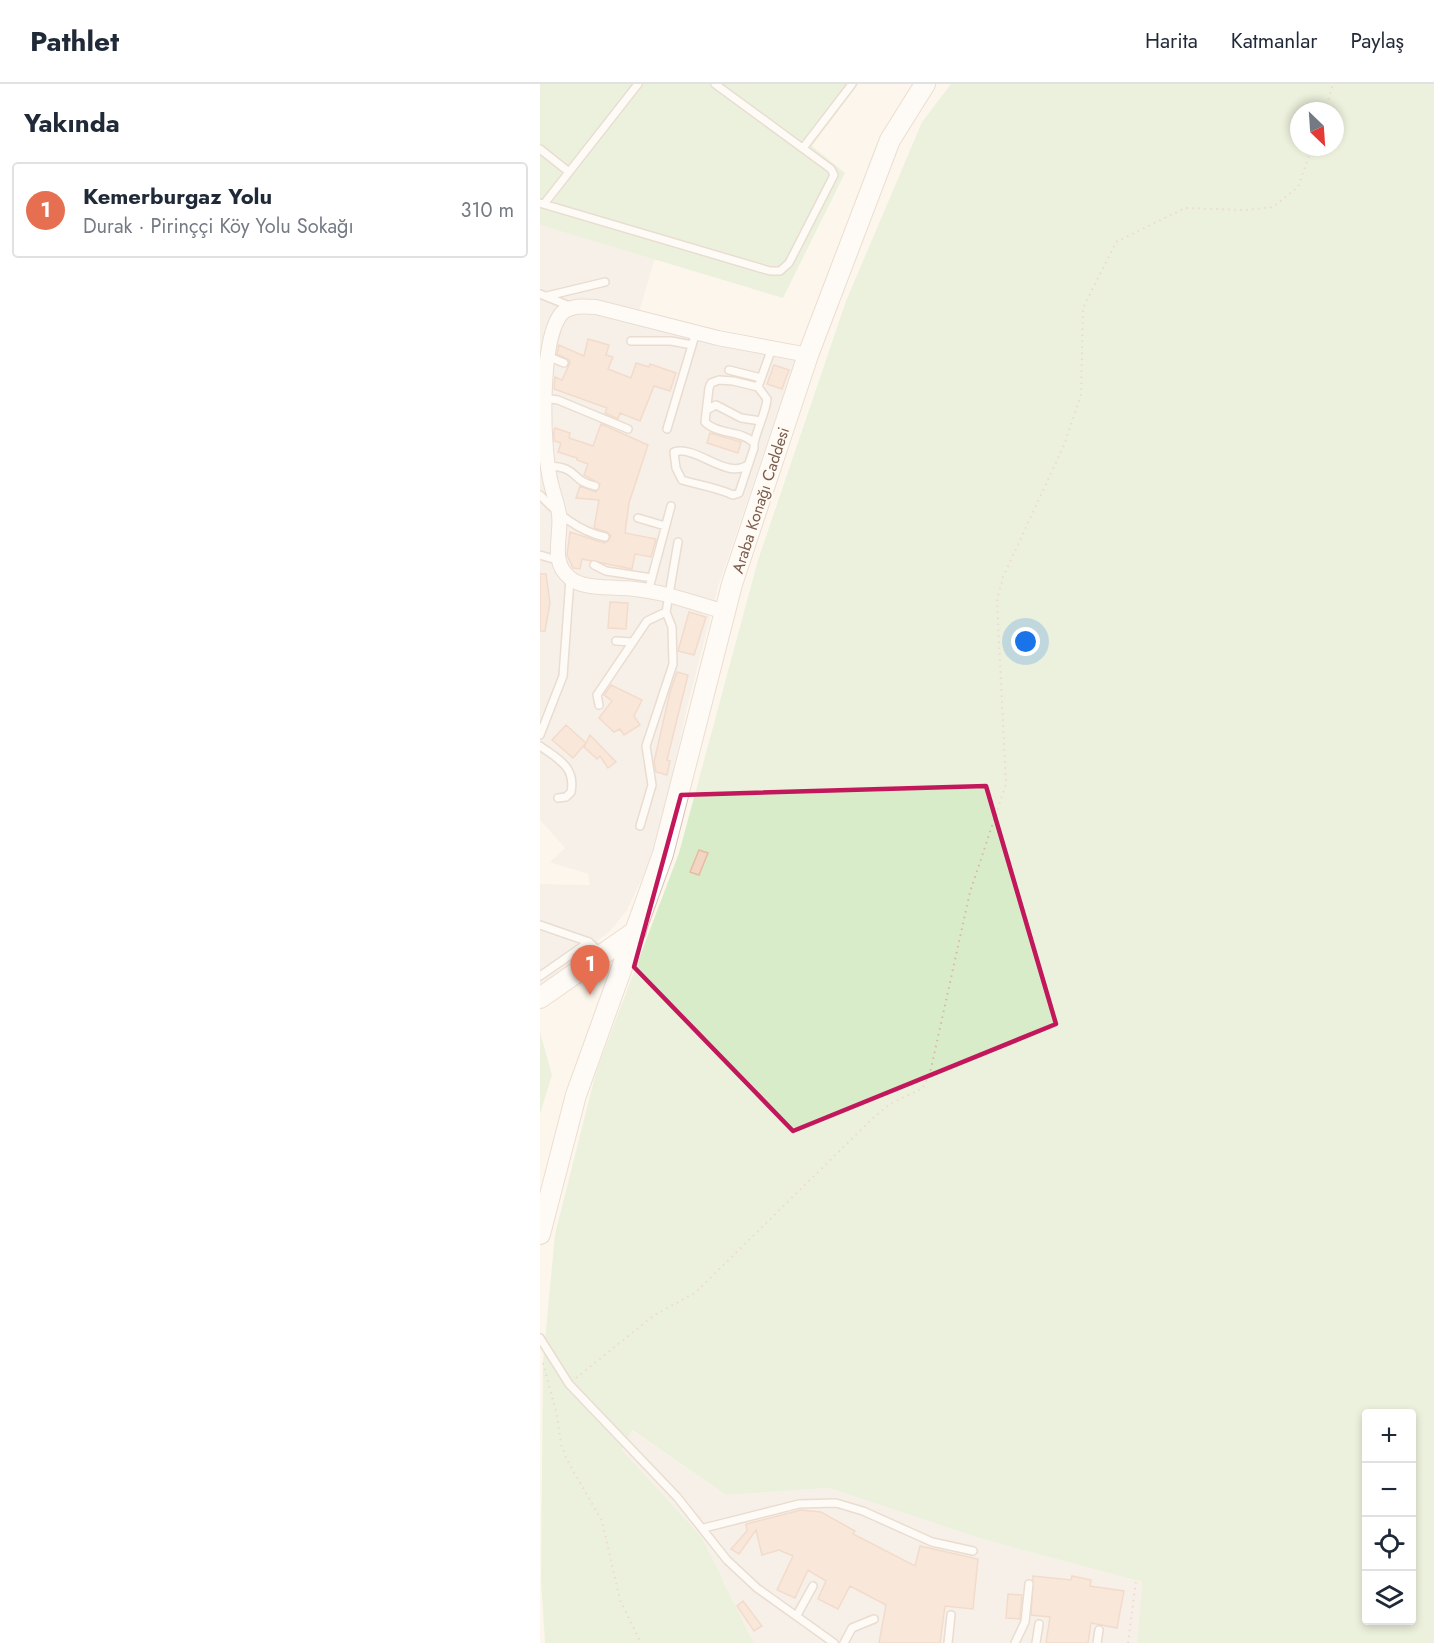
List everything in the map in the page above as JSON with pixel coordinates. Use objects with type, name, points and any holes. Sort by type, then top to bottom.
[{"type":"main road","name":"Araba Konağı Caddesi","points":[[540,1234],[576,1095],[663,854],[725,612],[808,355],[890,140],[925,84]]},
{"type":"main road","points":[[540,998],[596,947],[636,931]]},
{"type":"street","points":[[725,612],[669,596],[596,587],[570,579],[557,561],[559,515],[548,466],[541,398],[544,351],[555,322],[561,314],[572,307],[596,307],[694,339],[772,348],[808,355]]},
{"type":"lane","points":[[638,84],[542,204],[770,271],[780,271],[789,263],[834,176],[831,169],[716,84]]},
{"type":"lane","points":[[802,148],[852,84]]},
{"type":"lane","points":[[540,149],[569,172]]},
{"type":"lane","points":[[543,295],[605,282]]},
{"type":"lane","points":[[543,295],[572,307]]},
{"type":"lane","points":[[631,341],[694,339],[667,429]]},
{"type":"lane","points":[[758,387],[772,348]]},
{"type":"lane","points":[[544,351],[564,363]]},
{"type":"lane","points":[[729,370],[761,378]]},
{"type":"lane","points":[[747,465],[733,469],[684,451],[674,452],[676,468],[682,480],[707,489],[723,489],[733,495],[739,493],[754,448],[753,442],[758,436],[767,399],[758,387],[733,381],[714,381],[709,388],[705,422],[711,428],[753,442]]},
{"type":"lane","points":[[541,398],[558,400],[628,429]]},
{"type":"lane","points":[[708,409],[716,405],[741,417],[761,422]]},
{"type":"lane","points":[[548,466],[567,467],[584,483],[595,486]]},
{"type":"lane","points":[[540,495],[559,515],[568,518],[583,530],[605,537]]},
{"type":"lane","points":[[648,592],[671,506]]},
{"type":"lane","points":[[638,518],[666,526]]},
{"type":"lane","points":[[640,826],[652,785],[646,746],[674,664],[672,627],[666,612],[678,542]]},
{"type":"lane","points":[[540,555],[557,561]]},
{"type":"lane","points":[[594,565],[606,571],[652,578]]},
{"type":"lane","points":[[540,735],[563,676],[570,579]]},
{"type":"lane","points":[[599,705],[597,695],[647,621],[666,612]]},
{"type":"lane","points":[[616,640],[632,642]]},
{"type":"lane","points":[[540,746],[564,762],[572,778],[571,792],[566,797],[558,798]]},
{"type":"lane","points":[[540,925],[596,947]]},
{"type":"lane","points":[[540,976],[596,947]]},
{"type":"lane","points":[[540,1338],[569,1384],[652,1468],[704,1528],[727,1560],[758,1588],[834,1643]]},
{"type":"lane","points":[[704,1528],[799,1504],[836,1503],[863,1511],[932,1542],[973,1551]]},
{"type":"lane","points":[[1015,1643],[1025,1622],[1029,1584]]},
{"type":"lane","points":[[797,1615],[813,1586]]},
{"type":"lane","points":[[948,1643],[951,1615]]},
{"type":"lane","points":[[844,1643],[852,1628],[874,1619]]},
{"type":"lane","points":[[1036,1643],[1039,1624]]},
{"type":"lane","points":[[1097,1643],[1099,1630]]},
{"type":"path","points":[[1328,102],[1333,84]]},
{"type":"path","points":[[569,1384],[653,1316],[696,1292],[873,1118],[890,1104],[923,1088],[930,1073],[970,892],[1006,784],[997,600],[1003,577],[1064,445],[1081,395],[1083,308],[1116,242],[1185,208],[1245,210],[1273,207],[1298,188],[1309,156]]},
{"type":"path","points":[[543,1361],[557,1415],[561,1444],[567,1460],[603,1521],[620,1600],[641,1643]]},
{"type":"path","points":[[1128,1643],[1136,1581]]},
{"type":"highlighted area","points":[[986,786],[1056,1024],[793,1131],[634,967],[681,795]]},
{"type":"shaded area","points":[[540,225],[655,258],[639,312],[800,348],[718,587],[687,708],[657,847],[627,910],[611,930],[540,988],[540,884],[590,885],[588,874],[550,862],[565,848],[540,820]]},
{"type":"shaded area","points":[[631,1430],[726,1495],[829,1488],[982,1539],[1142,1582],[1137,1643],[754,1643],[701,1536],[622,1450]]},
{"type":"green space","points":[[540,84],[858,84],[812,146],[845,173],[783,298],[540,225]]},
{"type":"green space","points":[[951,84],[1434,84],[1434,1643],[1137,1643],[1142,1582],[982,1539],[829,1488],[726,1495],[632,1430],[622,1450],[701,1536],[754,1643],[545,1643],[541,1579],[543,1361],[555,1234],[596,1072],[679,853],[758,560],[846,301],[922,122]]},
{"type":"green space","points":[[540,1032],[552,1075],[540,1114]]},
{"type":"building","points":[[588,339],[609,345],[606,355],[613,357],[608,369],[631,378],[636,363],[649,367],[650,364],[676,373],[670,391],[654,386],[640,421],[620,413],[618,419],[605,413],[607,408],[554,389],[555,377],[562,380],[570,363],[569,360],[557,354],[559,345],[584,356]]},
{"type":"building","points":[[774,365],[789,370],[782,389],[767,384]]},
{"type":"building","points":[[601,424],[648,445],[629,503],[625,533],[656,539],[651,557],[635,554],[632,569],[582,559],[580,569],[573,568],[567,555],[570,532],[604,543],[611,536],[607,532],[594,528],[599,500],[576,498],[580,486],[596,492],[600,484],[584,475],[588,464],[558,452],[561,443],[554,441],[554,431],[555,428],[570,433],[569,438],[593,446]]},
{"type":"building","points":[[710,433],[741,442],[738,453],[707,443]]},
{"type":"building","points":[[540,574],[546,574],[550,603],[545,631],[540,631]]},
{"type":"building","points":[[610,602],[628,603],[626,629],[608,628]]},
{"type":"building","points":[[689,612],[706,617],[694,655],[678,651]]},
{"type":"building","points":[[677,672],[688,675],[667,760],[670,761],[667,775],[656,772],[654,762],[670,692]]},
{"type":"building","points":[[611,685],[642,700],[634,716],[640,725],[624,735],[620,729],[614,732],[599,718],[612,701],[604,695]]},
{"type":"building","points":[[566,725],[586,743],[573,758],[552,740]]},
{"type":"building","points":[[590,735],[616,762],[608,768],[600,756],[597,759],[584,747]]},
{"type":"building","points":[[699,850],[708,853],[699,875],[690,872]]},
{"type":"building","points":[[801,1510],[821,1512],[855,1531],[853,1534],[915,1566],[920,1546],[978,1559],[973,1609],[945,1606],[940,1643],[879,1643],[886,1605],[850,1586],[838,1609],[818,1599],[826,1581],[808,1570],[795,1598],[777,1590],[793,1556],[779,1550],[762,1555],[756,1530],[739,1554],[731,1549],[747,1531],[746,1524]]},
{"type":"building","points":[[1033,1576],[1071,1580],[1072,1576],[1091,1580],[1090,1586],[1124,1591],[1117,1628],[1091,1623],[1088,1643],[1046,1643],[1050,1617],[1031,1615]]},
{"type":"building","points":[[1008,1594],[1022,1595],[1020,1619],[1006,1618]]},
{"type":"building","points":[[743,1601],[762,1626],[754,1631],[737,1606]]},
{"type":"place","name":"Kemerburgaz Yolu","points":[[590,995]]}]
